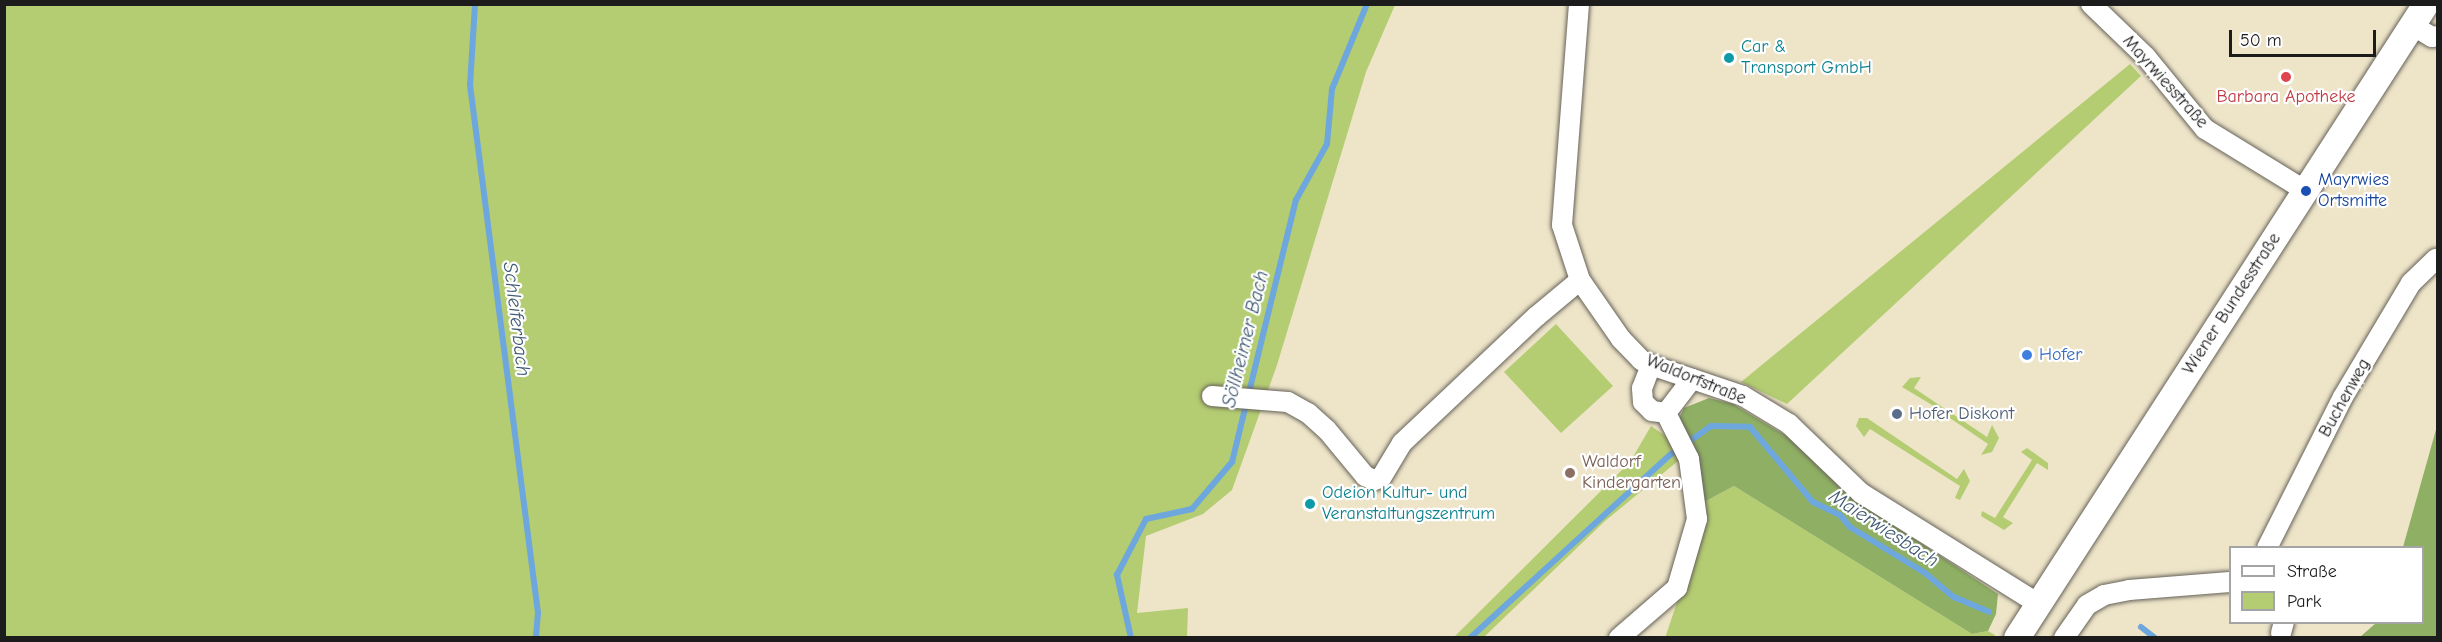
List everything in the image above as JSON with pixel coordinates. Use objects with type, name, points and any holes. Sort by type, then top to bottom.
[{"type":"main road","name":"Wiener Bundesstraße","points":[[2016,638],[2419,15]]},
{"type":"street","name":"Waldorfstraße","points":[[1580,4],[1562,225],[1580,280],[1621,339],[1641,360],[1743,396],[1789,424],[1860,493],[2037,603]]},
{"type":"street","name":"Mayrwiesstraße","points":[[2091,4],[2146,57],[2205,129],[2306,191]]},
{"type":"street","points":[[2419,15],[2432,37],[2438,36]]},
{"type":"street","name":"Buchenweg","points":[[2268,546],[2343,397],[2411,283],[2436,259]]},
{"type":"street","points":[[1217,396],[1288,402],[1308,413],[1327,430],[1365,476],[1374,480],[1381,478],[1402,443],[1537,316],[1580,280]]},
{"type":"street","points":[[1651,365],[1642,388],[1643,402],[1652,411],[1666,413]]},
{"type":"street","points":[[1666,413],[1692,379]]},
{"type":"street","points":[[1619,638],[1677,588],[1697,519],[1689,459],[1666,413]]},
{"type":"street","points":[[2064,638],[2087,605],[2104,595],[2129,590],[2229,582]]},
{"type":"green space","points":[[4,5],[1395,5],[1366,72],[1277,365],[1232,490],[1203,514],[1146,536],[1137,613],[1188,608],[1187,638],[5,637]]},
{"type":"green space","points":[[2130,64],[2141,76],[1787,404],[1741,382]]},
{"type":"green space","points":[[1556,324],[1613,386],[1561,433],[1504,372]]},
{"type":"green space","points":[[1921,377],[1914,388],[1987,437],[1992,425],[1999,438],[1992,452],[1981,455],[1988,444],[1944,414],[1938,422],[1932,405],[1902,387],[1910,378]]},
{"type":"green space","points":[[1709,398],[1733,404],[1788,437],[1849,496],[1998,594],[1996,614],[1988,631],[1972,634],[1734,486],[1704,502],[1670,438],[1684,408]]},
{"type":"green space","points":[[1859,418],[1867,418],[1957,479],[1964,469],[1970,481],[1960,500],[1955,498],[1960,486],[1870,429],[1864,437],[1856,426]]},
{"type":"green space","points":[[1651,426],[1689,452],[1605,521],[1484,637],[1453,638],[1630,462]]},
{"type":"green space","points":[[2437,426],[2437,637],[2360,637],[2375,624],[2424,624],[2424,546],[2403,546]]},
{"type":"green space","points":[[2027,448],[2048,463],[2048,470],[2037,463],[2003,517],[2013,523],[2004,530],[1981,516],[1982,511],[1995,518],[2032,460],[2021,452]]},
{"type":"green space","points":[[1734,486],[1972,634],[1988,631],[1995,635],[1993,638],[1665,638],[1704,522],[1704,502]]},
{"type":"waterway","name":"Schleiferbach","points":[[475,4],[470,85],[538,613],[536,638]]},
{"type":"waterway","name":"Söllheimer Bach","points":[[1131,638],[1117,575],[1146,519],[1192,509],[1232,462],[1296,200],[1327,144],[1332,89],[1367,4]]},
{"type":"waterway","name":"Maierwiesbach","points":[[1470,638],[1670,455],[1711,426],[1750,427],[1813,502],[1840,515],[1850,527],[1925,573],[1954,597],[1989,612]]},
{"type":"waterway","points":[[2141,627],[2155,638]]},
{"type":"place","name":"Car & Transport GmbH","points":[[1729,58]]},
{"type":"place","name":"Barbara Apotheke","points":[[2286,77]]},
{"type":"place","name":"Mayrwies Ortsmitte","points":[[2306,191]]},
{"type":"place","name":"Hofer","points":[[2027,355]]},
{"type":"place","name":"Hofer Diskont","points":[[1897,414]]},
{"type":"place","name":"Waldorf Kindergarten","points":[[1570,473]]},
{"type":"place","name":"Odeion Kultur- und Veranstaltungszentrum","points":[[1310,504]]}]
